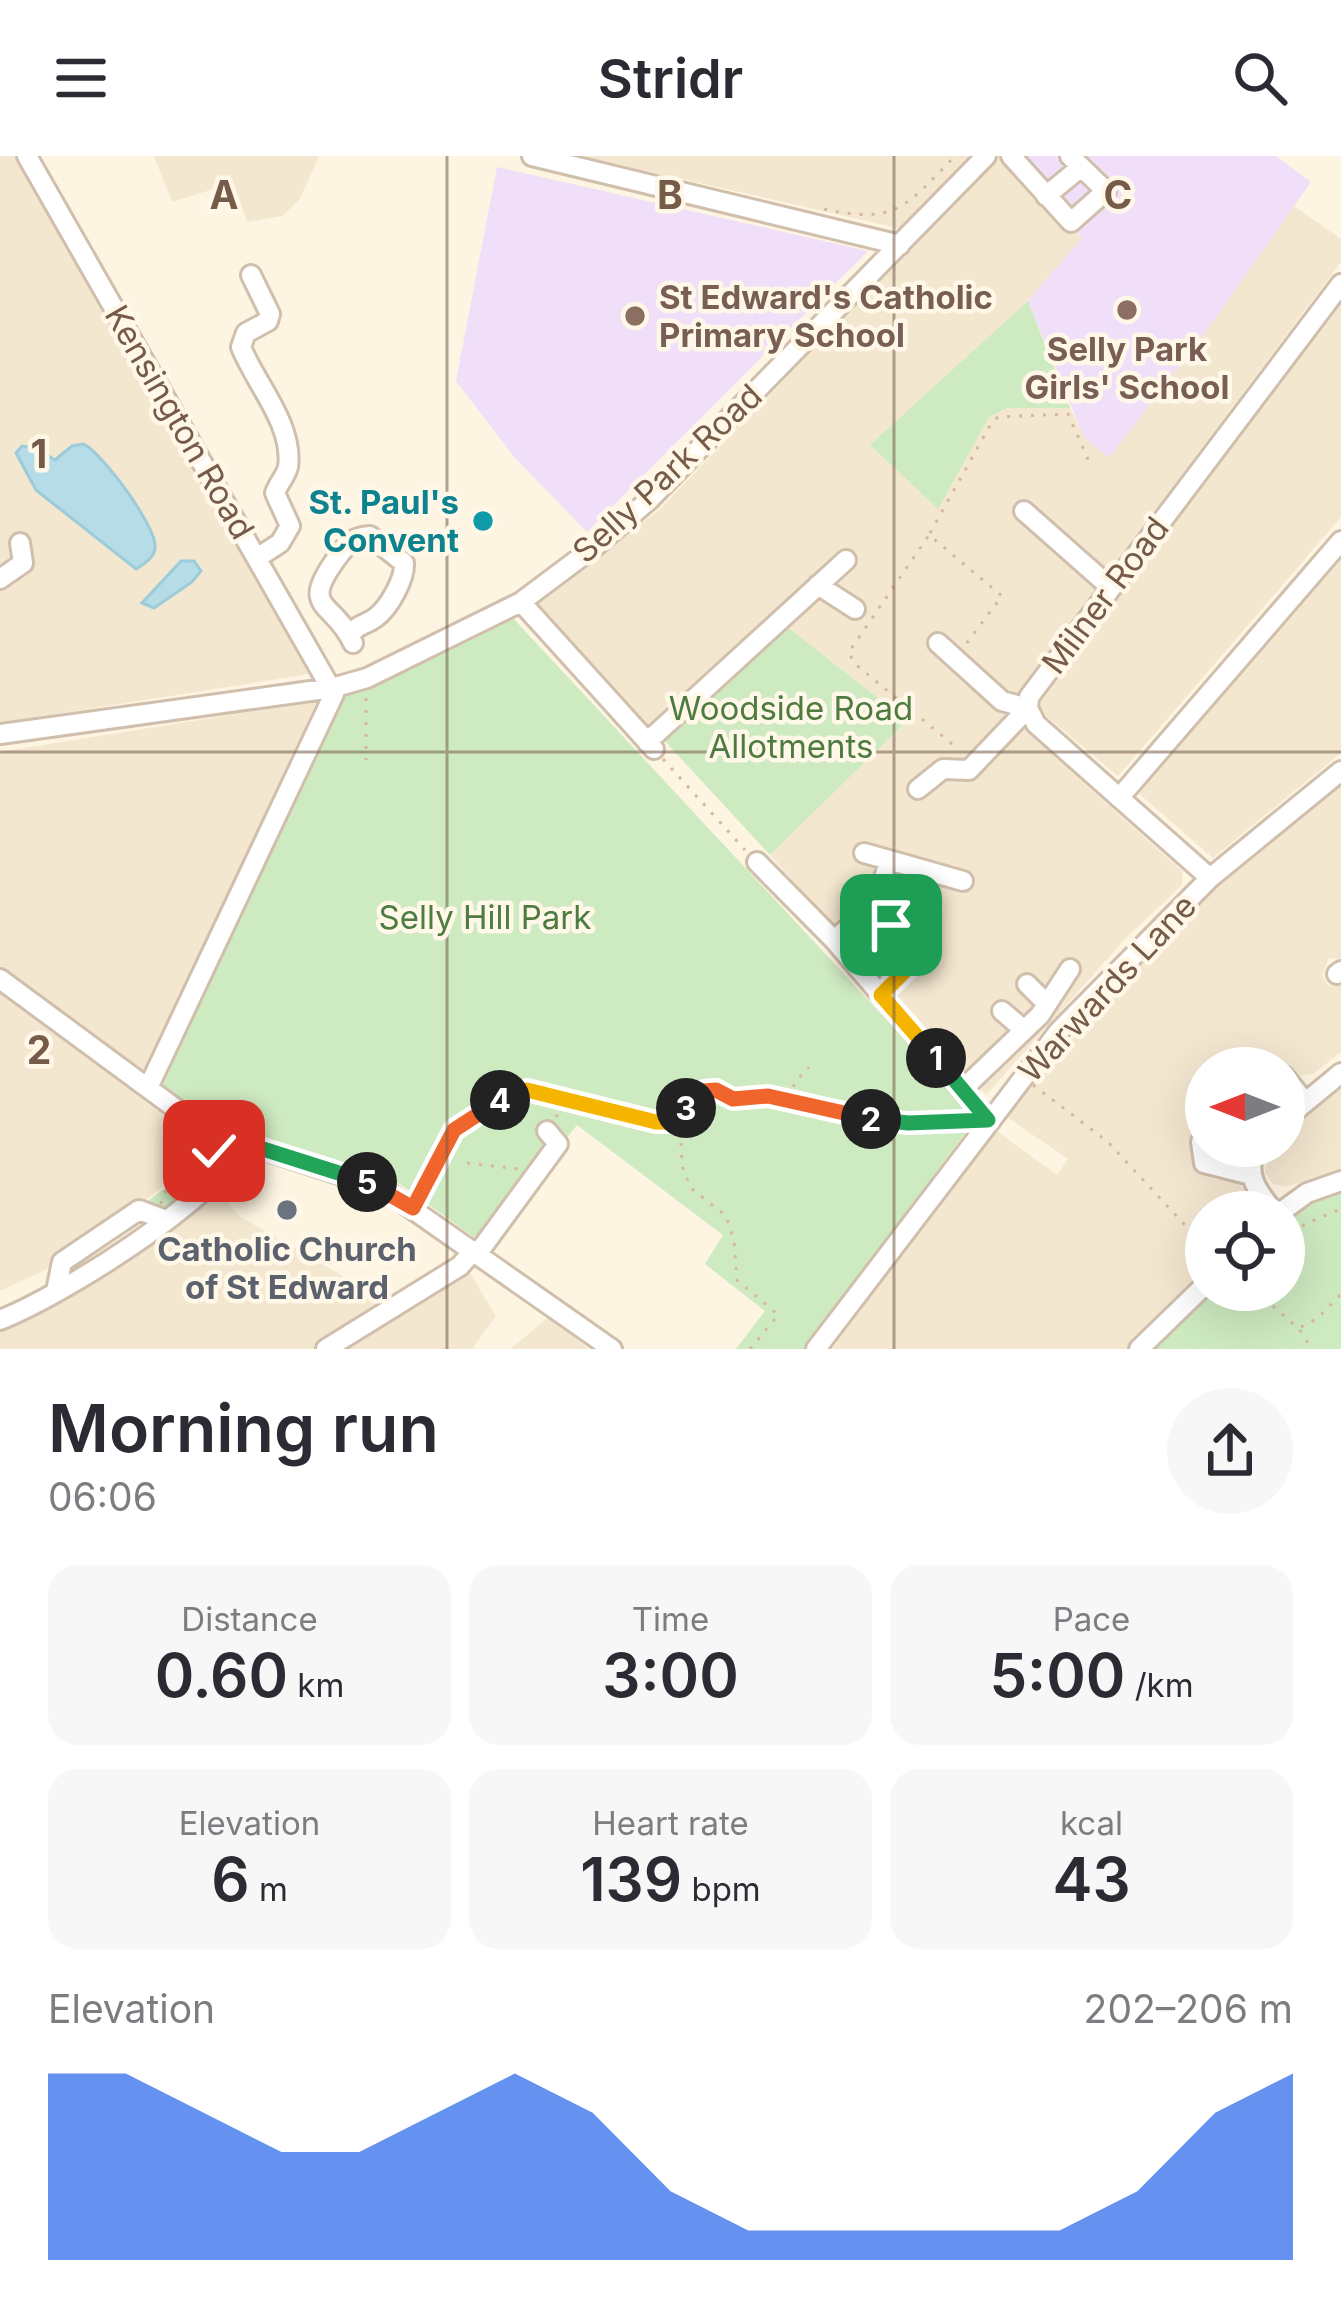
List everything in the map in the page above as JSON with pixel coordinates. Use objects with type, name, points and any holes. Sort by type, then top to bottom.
[{"type":"street","name":"Kensington Road","points":[[27,156],[332,688]]},
{"type":"street","points":[[532,156],[900,244]]},
{"type":"street","name":"Selly Park Road","points":[[0,734],[332,688],[360,680],[520,602],[649,500],[986,156]]},
{"type":"street","points":[[1042,156],[1017,164],[1046,196],[1071,222],[1106,191],[1076,161],[1046,196]]},
{"type":"street","points":[[251,275],[270,314],[268,321],[246,333],[241,347],[284,437],[287,470],[275,494],[290,526],[280,544],[257,558]]},
{"type":"street","name":"Milner Road","points":[[1210,878],[1036,724],[1028,708],[1029,697],[1341,284]]},
{"type":"street","points":[[1024,511],[1110,587]]},
{"type":"street","points":[[353,643],[324,608],[319,594],[322,578],[348,542],[370,536],[404,563],[405,575],[375,618],[357,625],[353,643],[360,680]]},
{"type":"street","points":[[1119,798],[1341,541]]},
{"type":"street","points":[[0,579],[29,556]]},
{"type":"street","points":[[520,602],[650,746],[846,560]]},
{"type":"street","points":[[818,585],[855,609]]},
{"type":"street","points":[[918,789],[943,769],[968,770],[1028,708],[1002,701],[938,643]]},
{"type":"street","points":[[148,1088],[334,694],[332,688]]},
{"type":"street","name":"Warwards Lane","points":[[816,1349],[988,1120],[1099,987],[1210,878],[1341,771]]},
{"type":"street","points":[[864,853],[963,881]]},
{"type":"street","points":[[751,857],[833,940],[988,1120]]},
{"type":"street","points":[[833,940],[870,910],[881,893],[889,860]]},
{"type":"street","points":[[870,910],[891,925],[918,934]]},
{"type":"street","points":[[963,1089],[1024,1030],[1070,969]]},
{"type":"street","points":[[0,979],[206,1131],[382,1188],[612,1349]]},
{"type":"street","points":[[1027,984],[1047,1004]]},
{"type":"street","points":[[1002,1011],[1024,1030]]},
{"type":"street","points":[[1305,1102],[1341,1073]]},
{"type":"street","points":[[326,1349],[460,1266],[476,1251],[538,1154],[558,1144],[547,1131]]},
{"type":"street","points":[[0,1321],[56,1291],[162,1219],[231,1165],[243,1145]]},
{"type":"street","points":[[1220,1167],[1251,1175]]},
{"type":"street","points":[[1251,1167],[1258,1191]]},
{"type":"street","points":[[1305,1193],[1341,1181]]},
{"type":"street","points":[[0,1306],[31,1304]]},
{"type":"street","points":[[1139,1349],[1185,1304]]},
{"type":"path","points":[[816,208],[868,218],[882,214],[917,194],[955,156]]},
{"type":"path","points":[[952,744],[854,663],[849,652],[929,535],[998,417],[1068,414],[1091,466]]},
{"type":"path","points":[[929,535],[1002,596],[955,658]]},
{"type":"path","points":[[360,680],[365,760]]},
{"type":"path","points":[[650,746],[751,857]]},
{"type":"path","points":[[881,995],[913,963],[922,940],[918,934],[930,871]]},
{"type":"path","points":[[793,1101],[794,1084],[809,1067]]},
{"type":"path","points":[[1015,1086],[1022,1093],[1030,1082],[1108,1142],[1185,1225]]},
{"type":"path","points":[[413,1208],[454,1130],[515,1091],[656,1122],[669,1122],[704,1091],[716,1090],[733,1099],[768,1096],[841,1115],[908,1123],[988,1120]]},
{"type":"path","points":[[547,1131],[568,1099]]},
{"type":"path","points":[[680,1115],[682,1166],[691,1188],[726,1216],[734,1240],[737,1280],[778,1315],[750,1349]]},
{"type":"path","points":[[162,1219],[163,1194],[214,1151],[206,1131]]},
{"type":"path","points":[[467,1163],[518,1170],[538,1154]]},
{"type":"path","points":[[1305,1224],[1341,1209]]},
{"type":"path","points":[[1299,1329],[1318,1318],[1341,1294]]},
{"type":"path","points":[[1279,1311],[1312,1349]]},
{"type":"shaded area","points":[[0,156],[15,156],[309,674],[0,723]]},
{"type":"shaded area","points":[[154,156],[319,156],[300,199],[282,216],[247,222],[233,183],[172,202]]},
{"type":"shaded area","points":[[581,156],[1004,156],[1082,238],[1028,301],[871,446],[937,508],[989,417],[1007,408],[1070,408],[1085,437],[1109,457],[1294,206],[1341,239],[1341,262],[1109,571],[1129,585],[1341,299],[1341,517],[1118,776],[1045,715],[1029,734],[1182,871],[1182,885],[1125,939],[986,1095],[770,855],[907,721],[785,625],[653,731],[533,604],[659,510],[924,234]]},
{"type":"shaded area","name":"Selly Park Girls' School","points":[[1004,156],[1276,156],[1311,182],[1109,458],[1084,437],[1028,301],[1082,238]]},
{"type":"shaded area","name":"St Edward's Catholic Primary School","points":[[497,167],[868,251],[587,532],[515,458],[456,381]]},
{"type":"shaded area","points":[[1341,554],[1341,753],[1213,858],[1136,791]]},
{"type":"shaded area","points":[[317,701],[145,1071],[0,967],[0,752]]},
{"type":"shaded area","points":[[1341,782],[1341,959],[1329,958],[1322,975],[1328,985],[1341,986],[1341,1052],[1313,1074],[1305,1075],[1305,1047],[1185,1047],[1185,1167],[1196,1167],[1216,1180],[1235,1181],[1248,1191],[1185,1191],[1185,1294],[1127,1349],[832,1349],[994,1129],[1057,1175],[1068,1159],[1004,1115],[1189,910]]},
{"type":"shaded area","points":[[0,991],[211,1152],[58,1264],[0,1291]]},
{"type":"shaded area","points":[[1341,1085],[1341,1170],[1286,1187],[1273,1184],[1266,1167],[1305,1167],[1305,1115]]},
{"type":"shaded area","points":[[216,1189],[239,1216],[377,1296],[389,1322],[470,1273],[496,1316],[472,1349],[0,1349],[0,1327]]},
{"type":"shaded area","points":[[549,1317],[588,1349],[510,1349]]},
{"type":"green space","points":[[1028,301],[1070,408],[1007,408],[989,417],[938,509],[870,445]]},
{"type":"green space","name":"Selly Hill Park","points":[[511,616],[977,1117],[805,1349],[736,1349],[765,1311],[705,1264],[723,1235],[577,1125],[482,1243],[400,1184],[208,1121],[162,1087],[336,700]]},
{"type":"green space","name":"Woodside Road Allotments","points":[[785,625],[907,721],[770,855],[663,739]]},
{"type":"green space","points":[[216,1148],[225,1156],[166,1218],[138,1209]]},
{"type":"green space","points":[[1341,1193],[1341,1349],[1150,1349],[1188,1311],[1305,1311],[1305,1206]]},
{"type":"water","points":[[83,444],[127,491],[154,538],[153,555],[136,569],[36,490],[16,453],[22,446],[35,448],[55,460],[72,446]]},
{"type":"water","points":[[181,561],[194,561],[201,571],[154,608],[142,603]]},
{"type":"place","name":"Selly Park Girls' School","points":[[1127,310]]},
{"type":"place","name":"St Edward's Catholic Primary School","points":[[635,316]]},
{"type":"place","name":"St. Paul's Convent","points":[[483,521]]},
{"type":"place","name":"Catholic Church of St Edward","points":[[287,1210]]},
{"type":"route","points":[[214,1151],[206,1131],[348,1174],[413,1208],[454,1130],[515,1091],[552,1095],[656,1122],[669,1122],[704,1091],[716,1090],[733,1099],[768,1096],[841,1115],[908,1123],[988,1120],[881,995],[913,963],[922,940],[917,939],[919,930],[891,925]]}]
